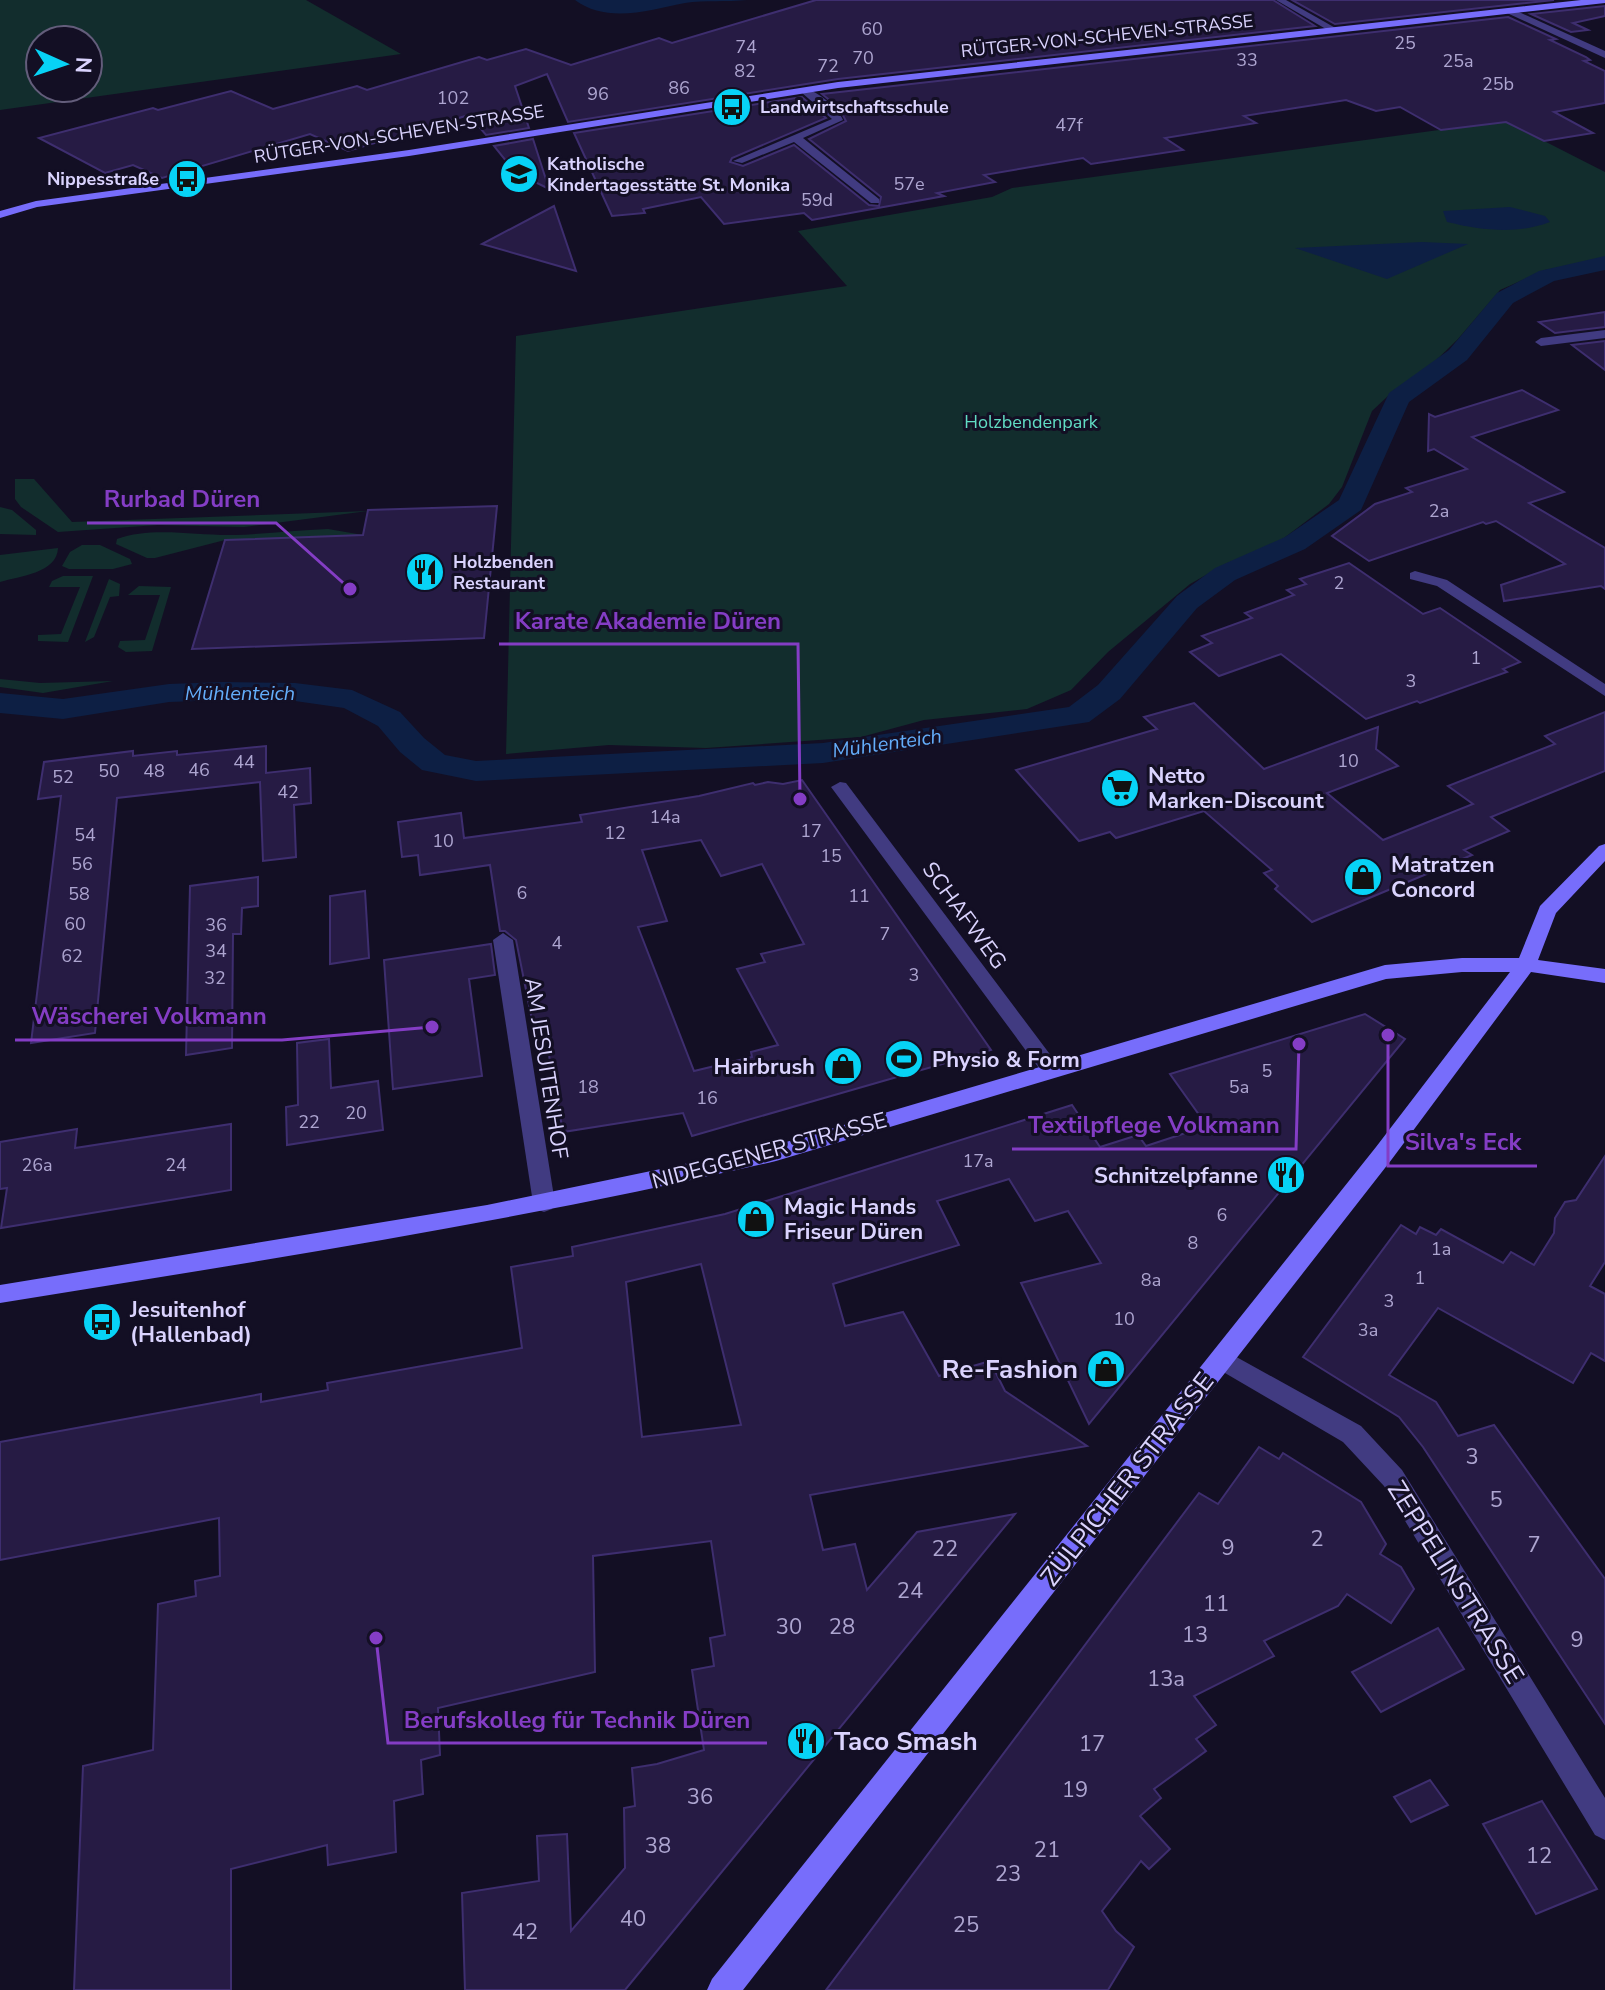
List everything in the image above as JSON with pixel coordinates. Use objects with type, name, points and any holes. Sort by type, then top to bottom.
[{"type":"street","points":[[1280,0],[1334,30]]},
{"type":"street","name":"RÜTGER-VON-SCHEVEN-STRASSE","points":[[0,215],[36,204],[382,157],[804,90],[972,68],[1605,0]]},
{"type":"street","points":[[1510,11],[1605,55]]},
{"type":"street","points":[[738,161],[838,120],[836,114],[804,90]]},
{"type":"street","points":[[796,138],[875,201]]},
{"type":"street","points":[[1541,342],[1605,334]]},
{"type":"street","points":[[1415,576],[1442,583],[1605,691]]},
{"type":"street","name":"SCHAFWEG","points":[[840,787],[1051,1070]]},
{"type":"street","name":"ZÜLPICHER STRASSE","points":[[723,1990],[1384,1153],[1526,965],[1547,910],[1605,850]]},
{"type":"street","name":"AM JESUITENHOF","points":[[503,940],[544,1203]]},
{"type":"street","name":"NIDEGGENER STRASSE","points":[[0,1294],[544,1203],[776,1153],[1385,972],[1462,965],[1526,965],[1605,976]]},
{"type":"street","name":"ZEPPELINSTRASSE","points":[[1222,1359],[1352,1434],[1393,1478],[1605,1825]]},
{"type":"green space","points":[[0,0],[306,0],[401,54],[104,95],[104,24],[24,24],[24,104],[43,104],[0,110]]},
{"type":"green space","name":"Holzbendenpark","points":[[1505,121],[1605,172],[1605,259],[1545,270],[1500,290],[1458,339],[1425,371],[1389,395],[1372,411],[1342,487],[1329,504],[1276,544],[1227,563],[1190,584],[1108,652],[1071,690],[1027,709],[924,720],[861,737],[706,748],[609,745],[506,754],[516,336],[847,286],[798,231],[992,197],[1012,188]]},
{"type":"green space","points":[[15,479],[34,479],[72,522],[368,511],[244,527],[158,525],[58,532],[21,507],[15,499]]},
{"type":"green space","points":[[0,507],[12,510],[36,530],[36,535],[0,534]]},
{"type":"green space","points":[[328,529],[363,535],[225,540],[155,558],[147,558],[116,544],[117,539],[145,533],[234,535]]},
{"type":"green space","points":[[82,545],[100,545],[130,559],[132,564],[113,569],[69,569],[62,566],[70,552]]},
{"type":"green space","points":[[58,548],[56,556],[44,568],[0,582],[0,555]]},
{"type":"green space","points":[[63,576],[93,576],[68,642],[38,641],[38,635],[61,634],[80,587],[49,587],[52,581]]},
{"type":"green space","points":[[109,579],[120,584],[119,596],[110,597],[94,637],[85,642]]},
{"type":"green space","points":[[139,586],[171,587],[152,651],[126,652],[118,647],[120,641],[145,640],[160,595],[128,595]]},
{"type":"green space","points":[[0,679],[40,683],[113,681],[43,693],[0,687]]},
{"type":"water","points":[[575,0],[747,0],[693,2],[615,13],[601,12]]},
{"type":"water","points":[[1510,207],[1545,216],[1550,222],[1524,229],[1486,229],[1447,222],[1443,211]]},
{"type":"water","points":[[1422,242],[1468,244],[1387,279],[1295,248]]},
{"type":"building","points":[[816,0],[1273,0],[1315,26],[838,79],[568,122],[547,74],[515,86],[529,128],[486,135],[469,115],[348,151],[310,134],[162,178],[133,165],[105,173],[39,138],[231,91],[273,109],[357,86],[367,90],[479,57],[487,60],[526,49],[571,65],[659,38],[672,43]]},
{"type":"building","points":[[1292,0],[1554,0],[1335,24]]},
{"type":"building","points":[[1605,6],[1605,16],[1573,23],[1588,30],[1571,32],[1531,14]]},
{"type":"building","points":[[1508,17],[1556,39],[1550,40],[1586,57],[1590,60],[1584,61],[1605,71],[1605,103],[1554,112],[1593,133],[1544,141],[1506,122],[1441,130],[1400,107],[1376,111],[1346,100],[1244,116],[1256,123],[1165,138],[1183,150],[1091,164],[1083,158],[984,175],[995,182],[937,193],[944,196],[812,220],[804,213],[724,224],[701,197],[643,209],[645,213],[612,216],[574,133],[802,97],[826,118],[732,158],[730,162],[743,166],[794,145],[869,205],[879,206],[881,197],[809,139],[846,121],[839,108],[822,94]]},
{"type":"building","points":[[533,139],[549,189],[515,172],[494,146]]},
{"type":"building","points":[[554,206],[576,271],[482,244]]},
{"type":"building","points":[[1605,312],[1605,327],[1555,333],[1539,322]]},
{"type":"building","points":[[1605,341],[1605,370],[1572,345]]},
{"type":"building","points":[[1522,390],[1558,410],[1472,437],[1564,492],[1529,503],[1605,548],[1605,589],[1601,586],[1504,601],[1501,585],[1565,564],[1496,521],[1483,522],[1369,561],[1332,536],[1375,504],[1412,492],[1406,488],[1467,469],[1434,449],[1428,451],[1429,414],[1435,417]]},
{"type":"building","points":[[497,506],[484,638],[192,649],[225,540],[363,535],[368,510]]},
{"type":"building","points":[[1349,563],[1423,614],[1440,608],[1520,662],[1503,669],[1507,672],[1366,719],[1281,654],[1219,676],[1190,652],[1212,643],[1202,636],[1252,618],[1245,613],[1294,595],[1287,590],[1306,584],[1300,579]]},
{"type":"building","points":[[1194,703],[1264,769],[1378,727],[1376,749],[1398,766],[1327,793],[1383,840],[1473,804],[1448,786],[1555,744],[1545,736],[1605,712],[1605,771],[1491,817],[1509,831],[1464,850],[1472,855],[1312,922],[1275,889],[1278,886],[1264,873],[1272,870],[1204,811],[1116,838],[1110,832],[1079,841],[1016,770],[1157,729],[1144,717]]},
{"type":"building","points":[[266,746],[266,773],[310,768],[311,803],[294,805],[296,857],[263,861],[260,782],[117,798],[95,1033],[31,1043],[61,796],[38,799],[44,762],[133,751],[133,756],[177,751],[177,755]]},
{"type":"building","points":[[802,780],[991,1050],[692,1136],[683,1113],[563,1132],[544,1028],[534,1030],[516,940],[505,931],[500,931],[490,865],[420,875],[418,855],[402,857],[398,822],[461,813],[464,838],[582,822],[580,815],[699,796],[753,783],[783,784]],"holes":[[[701,840],[721,876],[762,864],[804,944],[761,954],[765,962],[737,969],[778,1045],[751,1052],[752,1057],[694,1071],[638,927],[667,921],[642,850]]]},
{"type":"building","points":[[258,877],[258,906],[242,908],[241,934],[233,934],[232,1048],[186,1055],[190,886]]},
{"type":"building","points":[[365,891],[369,958],[330,964],[330,896]]},
{"type":"building","points":[[491,944],[495,975],[469,979],[482,1076],[393,1089],[384,960]]},
{"type":"building","points":[[1365,1014],[1405,1039],[1089,1424],[1021,1283],[1101,1263],[1068,1211],[1035,1221],[1009,1179],[937,1201],[959,1245],[833,1284],[845,1326],[903,1312],[939,1376],[990,1361],[1005,1391],[1087,1446],[810,1495],[823,1550],[855,1544],[867,1590],[917,1532],[1015,1514],[625,1990],[465,1990],[462,1893],[539,1881],[537,1836],[567,1834],[571,1931],[625,1868],[624,1808],[635,1806],[632,1768],[704,1750],[692,1670],[714,1666],[710,1638],[725,1635],[711,1541],[593,1556],[595,1672],[438,1708],[440,1755],[421,1760],[423,1794],[394,1801],[396,1852],[328,1865],[327,1845],[231,1869],[231,1990],[74,1990],[83,1766],[153,1750],[158,1604],[196,1596],[195,1581],[220,1576],[219,1518],[0,1560],[0,1442],[261,1394],[261,1402],[328,1390],[327,1383],[522,1348],[511,1267],[573,1256],[572,1247],[725,1214],[1072,1105],[1100,1147],[1138,1135],[1146,1146],[1207,1126],[1170,1074]],"holes":[[[701,1264],[741,1425],[642,1437],[626,1282]]]},
{"type":"building","points":[[329,1039],[331,1088],[378,1081],[383,1130],[287,1145],[286,1107],[298,1105],[297,1043]]},
{"type":"building","points":[[231,1124],[231,1190],[1,1228],[7,1188],[0,1189],[0,1142],[77,1129],[75,1148]]},
{"type":"building","points":[[1605,1156],[1605,1262],[1590,1286],[1605,1294],[1605,1361],[1591,1353],[1573,1383],[1438,1308],[1389,1375],[1436,1402],[1458,1436],[1494,1425],[1605,1579],[1605,1724],[1423,1447],[1399,1417],[1303,1357],[1401,1225],[1416,1234],[1420,1227],[1436,1235],[1441,1229],[1503,1263],[1511,1252],[1534,1265],[1554,1233],[1555,1218],[1565,1202],[1576,1200]]},
{"type":"building","points":[[1259,1447],[1279,1459],[1283,1453],[1361,1502],[1386,1544],[1380,1554],[1401,1567],[1414,1589],[1391,1623],[1347,1594],[1338,1606],[1264,1641],[1274,1656],[1194,1696],[1216,1725],[1196,1739],[1206,1751],[1154,1789],[1161,1798],[1140,1816],[1170,1849],[1149,1869],[1141,1861],[1102,1911],[1116,1931],[1134,1947],[1108,1990],[826,1990],[1199,1493],[1218,1504]]},
{"type":"building","points":[[1438,1628],[1464,1669],[1381,1712],[1352,1672]]},
{"type":"building","points":[[1430,1780],[1448,1805],[1411,1822],[1394,1797]]},
{"type":"building","points":[[1542,1801],[1597,1889],[1536,1914],[1483,1824]]},
{"type":"waterway","name":"Mühlenteich","points":[[0,703],[63,709],[169,693],[223,691],[295,692],[352,700],[389,719],[412,745],[434,763],[476,771],[823,753],[1078,715],[1109,692],[1187,602],[1225,574],[1295,543],[1351,504],[1398,398],[1458,355],[1505,298],[1547,276],[1605,263]]},
{"type":"place","name":"Landwirtschaftsschule","points":[[732,107]]},
{"type":"place","name":"Katholische Kindertagesstätte St. Monika","points":[[519,174]]},
{"type":"place","name":"Nippesstraße","points":[[187,179]]},
{"type":"place","name":"Holzbenden Restaurant","points":[[425,572]]},
{"type":"place","name":"Rurbad Düren","points":[[350,589]]},
{"type":"place","name":"Netto Marken-Discount","points":[[1120,788]]},
{"type":"place","name":"Karate Akademie Düren","points":[[800,799]]},
{"type":"place","name":"Matratzen Concord","points":[[1363,877]]},
{"type":"place","name":"Wäscherei Volkmann","points":[[432,1027]]},
{"type":"place","name":"Silva's Eck","points":[[1388,1035]]},
{"type":"place","name":"Textilpflege Volkmann","points":[[1299,1044]]},
{"type":"place","name":"Physio & Form","points":[[904,1059]]},
{"type":"place","name":"Hairbrush","points":[[843,1066]]},
{"type":"place","name":"Schnitzelpfanne","points":[[1286,1175]]},
{"type":"place","name":"Magic Hands Friseur Düren","points":[[756,1219]]},
{"type":"place","name":"Jesuitenhof (Hallenbad)","points":[[102,1322]]},
{"type":"place","name":"Re-Fashion","points":[[1106,1369]]},
{"type":"place","name":"Berufskolleg für Technik Düren","points":[[376,1638]]},
{"type":"place","name":"Taco Smash","points":[[806,1741]]}]
